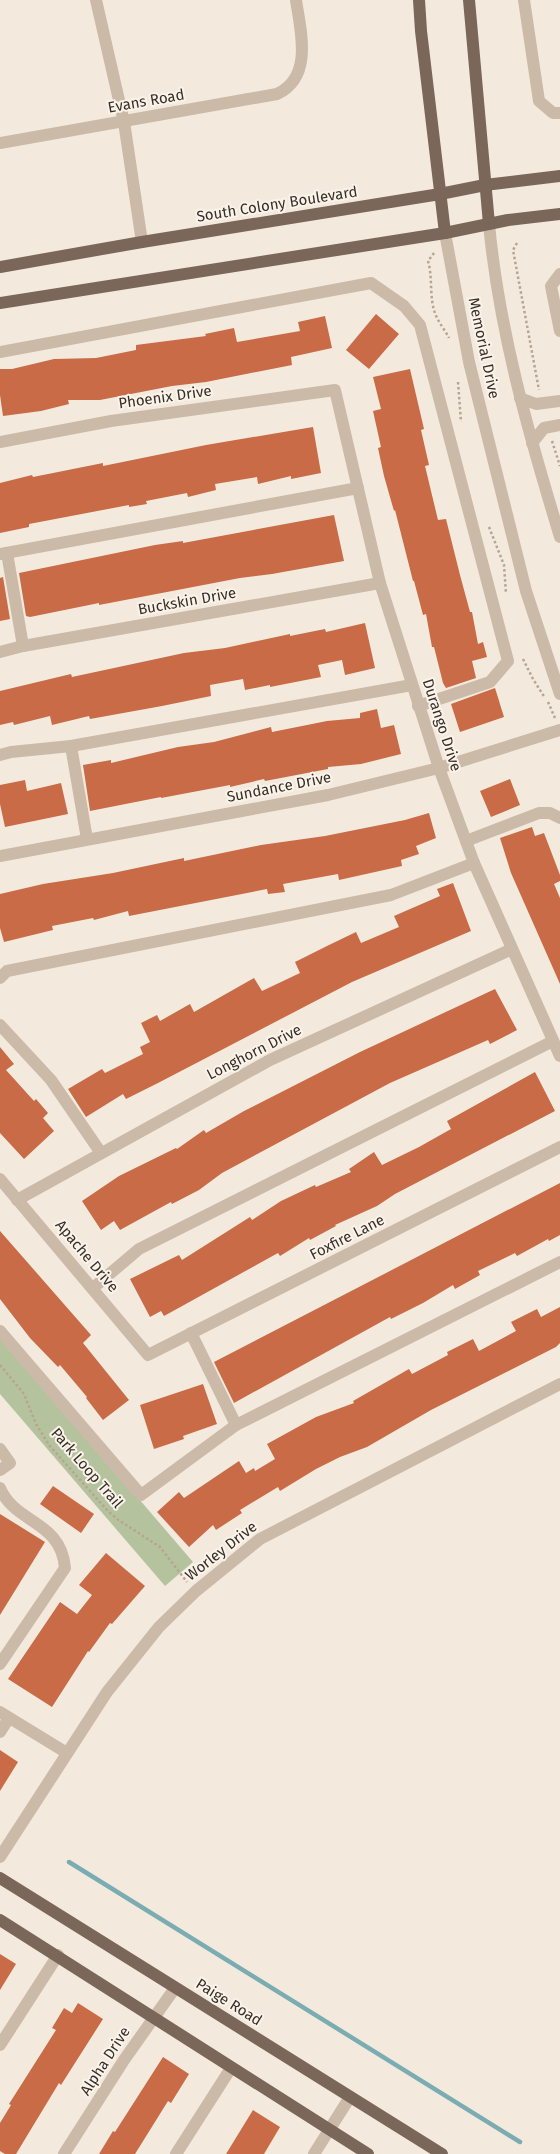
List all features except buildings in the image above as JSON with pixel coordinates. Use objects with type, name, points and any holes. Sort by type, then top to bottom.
[{"type":"main road","name":"Memorial Drive","points":[[419,0],[444,232]]},
{"type":"main road","name":"Memorial Drive","points":[[469,0],[489,224]]},
{"type":"main road","name":"South Colony Boulevard","points":[[0,267],[440,194],[485,184],[560,176]]},
{"type":"main road","points":[[0,303],[560,214]]},
{"type":"main road","name":"Paige Road","points":[[0,1878],[442,2154]]},
{"type":"main road","points":[[0,1920],[58,1955],[231,2068],[368,2154]]},
{"type":"street","points":[[96,0],[124,122],[142,242]]},
{"type":"street","name":"Evans Road","points":[[0,143],[277,94],[287,90],[293,83],[303,61],[296,0]]},
{"type":"street","points":[[524,0],[539,101],[552,113],[560,113]]},
{"type":"street","name":"Memorial Drive","points":[[489,224],[501,307],[520,398],[560,537]]},
{"type":"street","name":"Memorial Drive","points":[[444,232],[469,362],[526,591],[560,694]]},
{"type":"street","points":[[560,274],[551,286],[558,312],[560,331]]},
{"type":"street","points":[[0,352],[371,283],[404,306],[420,325],[508,661],[490,682],[418,706]]},
{"type":"street","name":"Durango Drive","points":[[335,390],[380,583],[438,768],[474,863],[560,1056]]},
{"type":"street","name":"Phoenix Drive","points":[[0,442],[110,421],[335,390]]},
{"type":"street","points":[[520,398],[536,404],[560,401]]},
{"type":"street","points":[[532,443],[544,428],[554,426]]},
{"type":"street","points":[[23,646],[4,553],[358,488]]},
{"type":"street","name":"Buckskin Drive","points":[[0,652],[23,646],[380,583]]},
{"type":"street","points":[[0,755],[10,752],[71,746],[412,685]]},
{"type":"street","name":"Sundance Drive","points":[[0,856],[328,795],[438,768],[560,730]]},
{"type":"street","points":[[71,746],[87,839]]},
{"type":"street","points":[[466,841],[539,813],[550,813],[560,818]]},
{"type":"street","points":[[0,978],[8,971],[391,894],[474,863]]},
{"type":"street","name":"Longhorn Drive","points":[[18,1200],[270,1060],[512,949]]},
{"type":"street","points":[[0,1025],[51,1080],[101,1153]]},
{"type":"street","points":[[93,1288],[138,1249],[553,1041]]},
{"type":"street","name":"Foxfire Lane","points":[[148,1356],[560,1147]]},
{"type":"street","name":"Apache Drive","points":[[0,1179],[148,1356]]},
{"type":"street","points":[[0,1331],[141,1495],[236,1425],[560,1262]]},
{"type":"street","points":[[191,1333],[236,1425]]},
{"type":"street","name":"Worley Drive","points":[[0,1857],[107,1692],[159,1627],[196,1591],[260,1539],[560,1384]]},
{"type":"street","points":[[0,1449],[5,1466]]},
{"type":"street","points":[[0,1488],[5,1501],[46,1529],[56,1541],[64,1556],[65,1568],[0,1664]]},
{"type":"street","points":[[0,1732],[4,1715],[67,1753]]},
{"type":"street","points":[[0,2046],[58,1955]]},
{"type":"street","name":"Alpha Drive","points":[[64,2154],[175,1988]]},
{"type":"street","points":[[176,2154],[231,2068]]},
{"type":"street","points":[[314,2154],[350,2097]]},
{"type":"path","points":[[517,243],[513,250],[542,403]]},
{"type":"path","points":[[435,252],[428,261],[432,273],[433,304],[435,313],[450,340]]},
{"type":"path","points":[[458,375],[461,426]]},
{"type":"path","points":[[554,426],[560,466]]},
{"type":"path","points":[[486,522],[504,565],[508,601]]},
{"type":"path","points":[[521,655],[532,679],[548,701],[560,730]]},
{"type":"path","name":"Park Loop Trail","points":[[0,1365],[24,1394],[36,1424],[50,1445],[107,1510],[117,1519],[160,1547],[183,1578],[196,1591]]},
{"type":"green space","points":[[0,1337],[193,1562],[165,1586],[0,1394]]},
{"type":"waterway","points":[[69,1862],[520,2142]]}]
